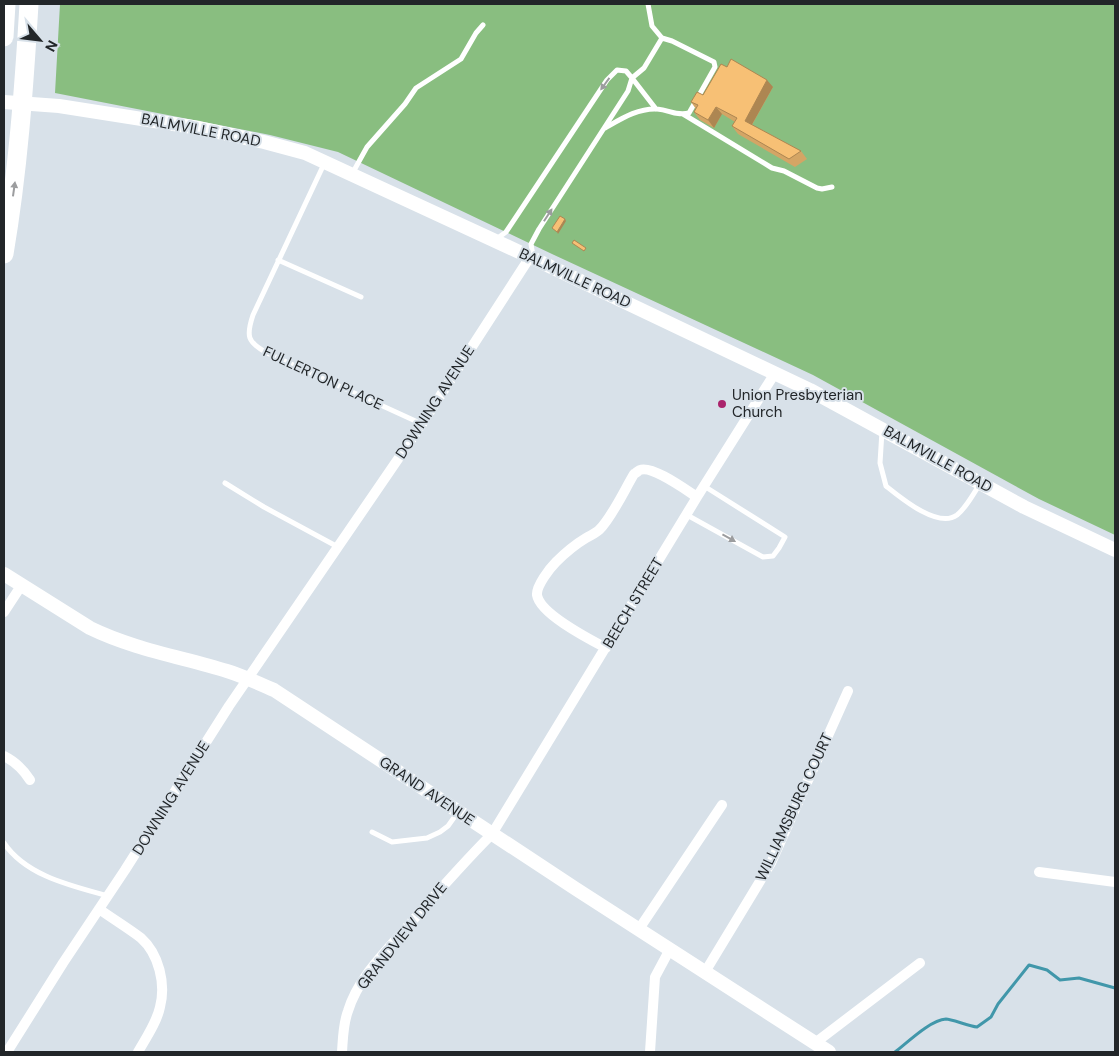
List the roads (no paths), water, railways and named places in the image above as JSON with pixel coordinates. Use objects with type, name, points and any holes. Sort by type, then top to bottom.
[{"type":"highway","points":[[4,37],[6,4]]},
{"type":"highway","points":[[4,254],[20,141],[29,4]]},
{"type":"street","name":"BALMVILLE ROAD","points":[[4,102],[59,106],[199,128],[305,153],[495,240],[813,391],[1024,507],[1115,550]]},
{"type":"street","name":"DOWNING AVENUE","points":[[6,1052],[248,679],[422,424],[532,258]]},
{"type":"street","name":"BEECH STREET","points":[[492,834],[686,514],[775,373]]},
{"type":"street","points":[[606,648],[559,619],[542,605],[537,595],[546,575],[557,561],[585,539],[599,531],[634,474],[640,470],[646,469],[655,472],[697,497]]},
{"type":"street","name":"GRAND AVENUE","points":[[4,574],[104,635],[130,645],[227,671],[274,690],[458,812],[830,1052]]},
{"type":"street","points":[[4,612],[21,586]]},
{"type":"street","name":"WILLIAMSBURG COURT","points":[[705,972],[771,863],[848,691]]},
{"type":"street","points":[[4,756],[16,762],[30,780]]},
{"type":"street","points":[[639,929],[722,805]]},
{"type":"street","name":"GRANDVIEW DRIVE","points":[[342,1052],[343,1030],[356,991],[387,950],[461,865],[492,834]]},
{"type":"street","points":[[1039,872],[1115,882]]},
{"type":"street","points":[[99,909],[142,939],[150,949],[159,968],[162,989],[160,1007],[138,1052]]},
{"type":"street","points":[[650,1052],[655,978],[670,949]]},
{"type":"street","points":[[815,1043],[920,963]]},
{"type":"lane","points":[[604,128],[630,114],[646,109],[656,109],[679,115],[689,113],[715,67],[714,62],[662,38],[652,26],[648,4]]},
{"type":"lane","points":[[352,174],[367,148],[405,104],[416,88],[461,59],[482,25]]},
{"type":"lane","points":[[532,258],[532,244],[539,230],[628,91],[632,78],[644,68],[662,38]]},
{"type":"lane","points":[[495,240],[506,232],[607,80],[617,70],[626,71],[656,109]]},
{"type":"lane","points":[[684,114],[772,168],[784,171],[817,188],[832,187]]},
{"type":"lane","name":"FULLERTON PLACE","points":[[326,162],[278,260],[251,322],[249,337],[252,343],[267,353],[422,424]]},
{"type":"lane","points":[[278,260],[361,298]]},
{"type":"lane","points":[[883,428],[880,445],[880,463],[886,486],[931,516],[944,519],[956,516],[963,510],[981,483]]},
{"type":"lane","points":[[225,483],[264,507],[339,547]]},
{"type":"lane","points":[[686,514],[763,557],[773,556],[779,548],[784,537],[704,486]]},
{"type":"lane","points":[[372,832],[392,842],[427,838],[448,826],[458,812]]},
{"type":"lane","points":[[4,843],[11,854],[32,868],[64,884],[108,896]]},
{"type":"waterway","points":[[895,1052],[933,1023],[940,1020],[948,1019],[977,1027],[991,1017],[998,1004],[1029,965],[1047,970],[1060,980],[1079,978],[1115,988]]},
{"type":"place","name":"Union Presbyterian Church","points":[[722,404]]}]
